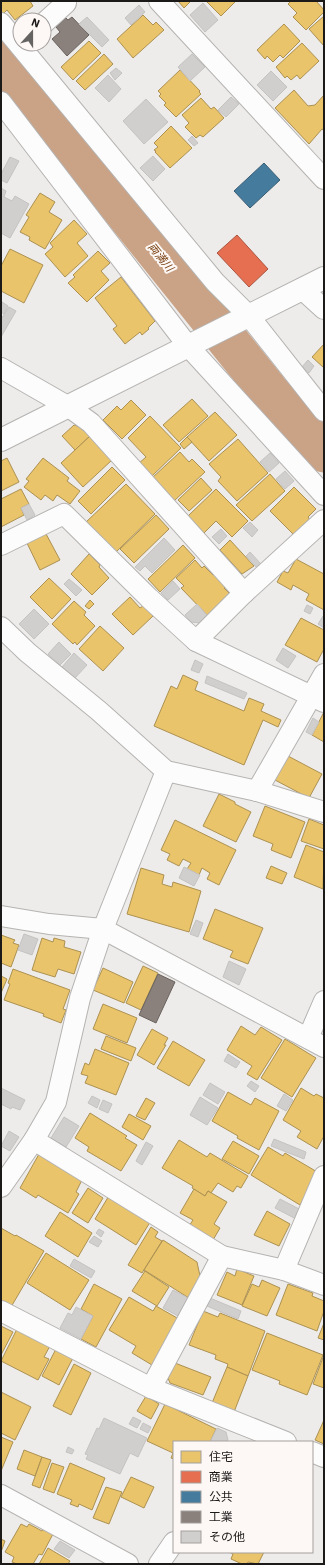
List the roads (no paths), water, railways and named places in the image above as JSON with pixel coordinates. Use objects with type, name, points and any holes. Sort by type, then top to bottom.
[{"type":"street","points":[[158,1],[324,179]]},
{"type":"street","points":[[52,15],[66,2]]},
{"type":"street","points":[[1,23],[12,35]]},
{"type":"street","points":[[27,52],[244,318],[324,411]]},
{"type":"street","points":[[1,102],[194,344],[324,495]]},
{"type":"street","points":[[1,440],[324,278]]},
{"type":"street","points":[[302,289],[324,310]]},
{"type":"street","points":[[1,368],[69,407],[91,423],[244,592]]},
{"type":"street","points":[[1,545],[64,514],[149,598],[196,641],[318,700]]},
{"type":"street","points":[[196,641],[244,592],[324,520]]},
{"type":"street","points":[[1,627],[27,652],[99,711],[166,771],[257,791],[324,812]]},
{"type":"street","points":[[257,791],[318,700],[324,674]]},
{"type":"street","points":[[1,1187],[34,1140],[56,1102],[80,998],[103,929],[166,771]]},
{"type":"street","points":[[1,916],[49,924],[103,929],[316,1042],[324,1001]]},
{"type":"street","points":[[34,1140],[222,1256],[284,1270],[324,1285]]},
{"type":"street","points":[[284,1270],[324,1176]]},
{"type":"street","points":[[151,1388],[222,1256]]},
{"type":"street","points":[[1,1311],[151,1388],[248,1435],[281,1441]]},
{"type":"street","points":[[313,1452],[324,1457]]},
{"type":"street","points":[[1,1495],[128,1564]]},
{"type":"street","points":[[159,1564],[173,1543]]},
{"type":"waterway","name":"両満川","points":[[1,58],[270,393],[324,452]]}]
